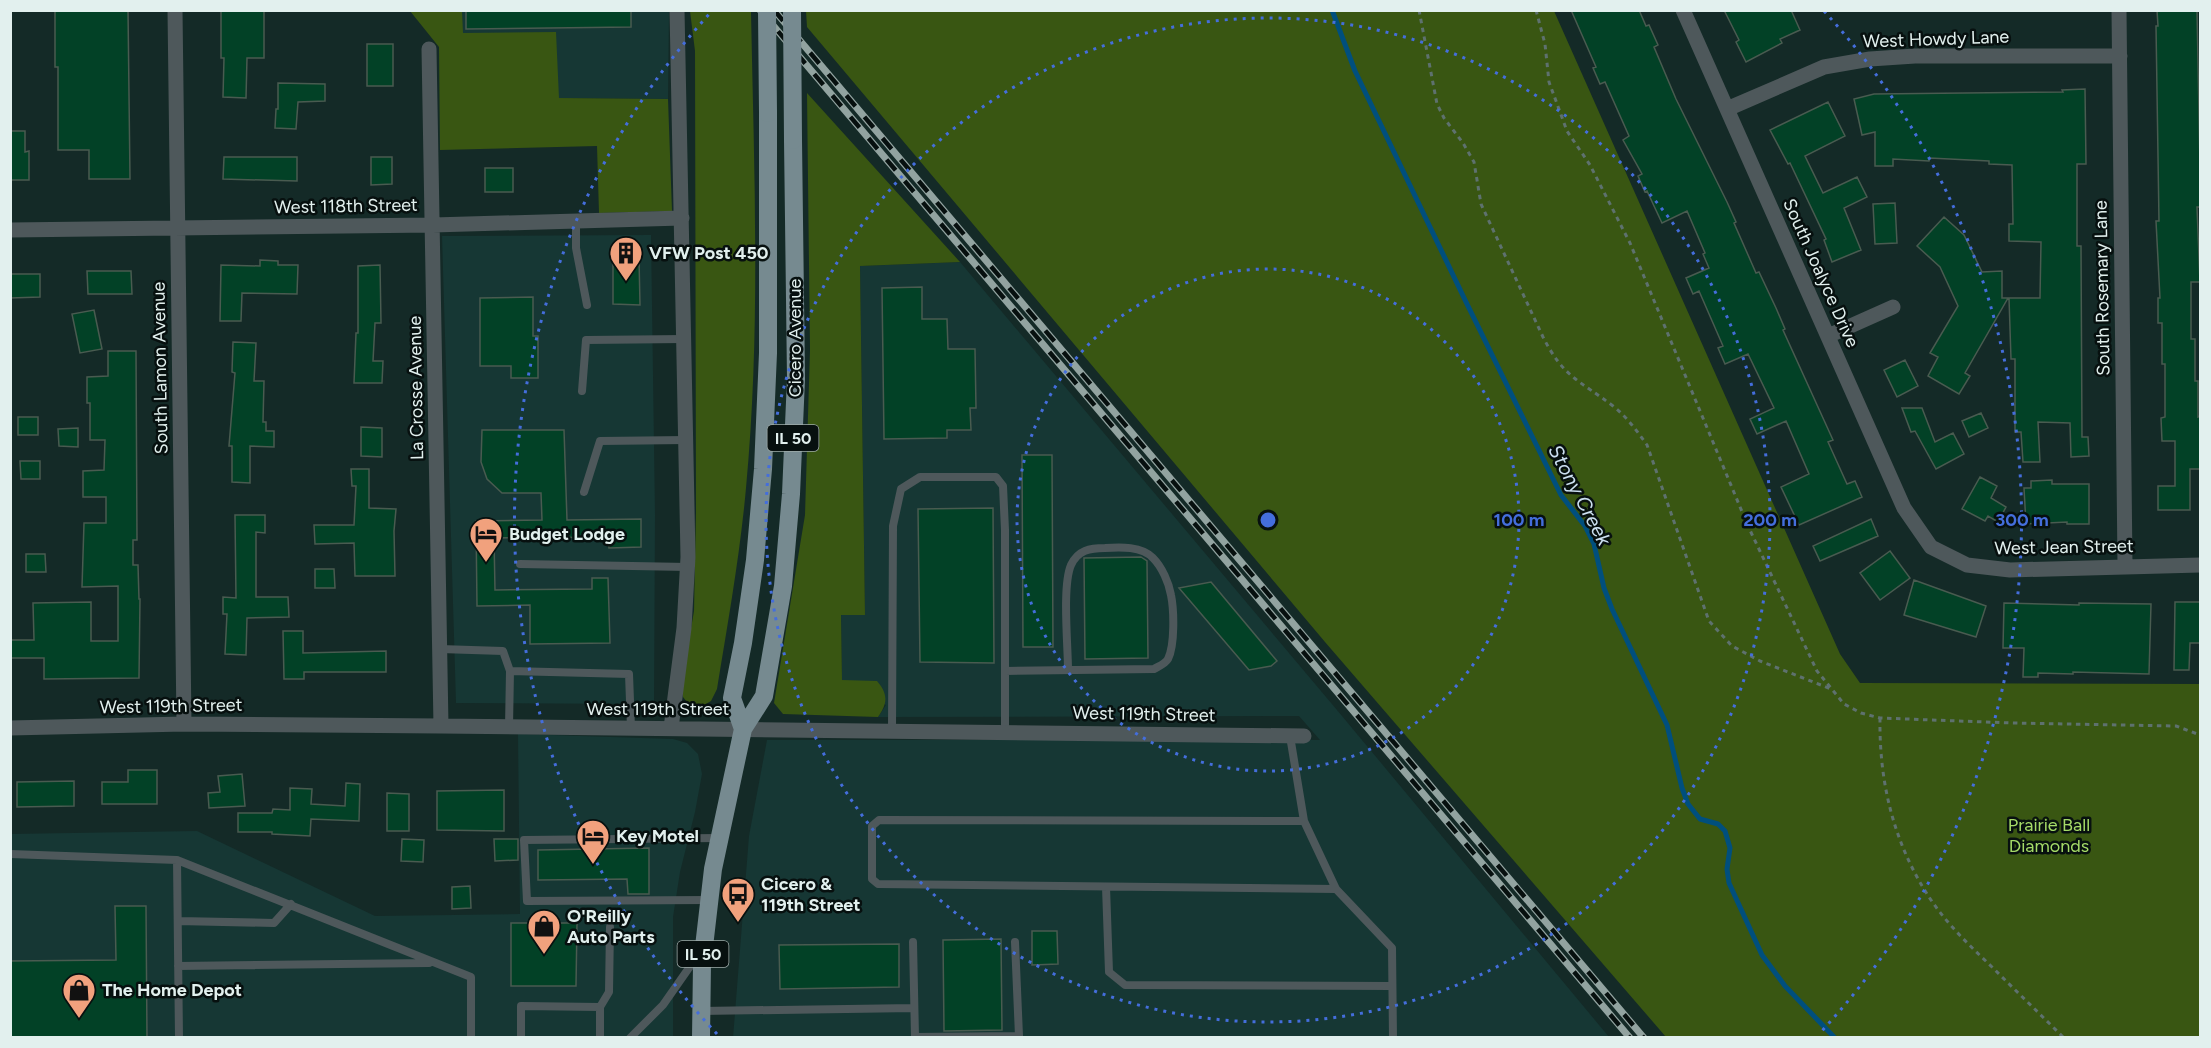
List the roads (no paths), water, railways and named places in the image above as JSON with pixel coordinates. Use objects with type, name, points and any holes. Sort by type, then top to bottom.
[{"type":"main road","name":"Cicero Avenue","points":[[743,729],[732,698],[743,643],[755,560],[763,469],[768,353],[767,10]]},
{"type":"main road","name":"Cicero Avenue","points":[[701,1038],[704,946],[713,869],[743,729],[764,696],[783,586],[791,494],[796,379],[792,10]]},
{"type":"street","name":"South Lamon Avenue","points":[[175,10],[184,724]]},
{"type":"street","points":[[671,728],[684,628],[688,567],[677,10]]},
{"type":"street","name":"South Joalyce Drive","points":[[1683,10],[1904,508],[1932,547]]},
{"type":"street","name":"South Rosemary Lane","points":[[2119,10],[2125,566]]},
{"type":"street","name":"La Crosse Avenue","points":[[429,49],[441,726]]},
{"type":"street","name":"West Howdy Lane","points":[[1727,109],[1824,67],[1869,59],[1915,56],[2120,56]]},
{"type":"street","name":"West 118th Street","points":[[10,230],[433,225],[682,218]]},
{"type":"street","points":[[1828,336],[1893,308]]},
{"type":"street","name":"West Jean Street","points":[[1932,547],[1966,565],[2010,570],[2200,565]]},
{"type":"street","name":"West 119th Street","points":[[10,728],[184,724],[1297,736]]},
{"type":"lane","points":[[576,221],[576,248],[587,305]]},
{"type":"lane","points":[[582,391],[586,340],[684,339]]},
{"type":"lane","points":[[584,492],[600,441],[686,440]]},
{"type":"lane","points":[[892,730],[894,526],[901,489],[920,477],[996,477],[1003,486],[1005,732]]},
{"type":"lane","points":[[1005,670],[1068,670],[1154,669],[1167,661],[1173,646],[1171,595],[1165,578],[1153,557],[1137,549],[1118,547],[1092,548],[1078,553],[1070,567],[1067,587],[1068,670]]},
{"type":"lane","points":[[520,564],[688,567]]},
{"type":"lane","points":[[440,649],[503,651],[510,671],[509,727]]},
{"type":"lane","points":[[510,671],[629,674],[631,728]]},
{"type":"lane","points":[[1297,736],[1304,821],[1336,889],[1392,948],[1393,1038]]},
{"type":"lane","points":[[1304,821],[879,820],[872,826],[872,879],[878,884],[1336,889]]},
{"type":"lane","points":[[709,900],[527,901],[524,840],[719,838]]},
{"type":"lane","points":[[10,854],[177,860],[291,904],[471,977],[471,1038]]},
{"type":"lane","points":[[177,860],[179,1038]]},
{"type":"lane","points":[[1106,887],[1109,972],[1125,986],[1392,986]]},
{"type":"lane","points":[[178,921],[274,923],[291,904]]},
{"type":"lane","points":[[600,1038],[600,1007],[609,992],[610,927]]},
{"type":"lane","points":[[913,942],[915,1037],[1020,1036],[1016,942]]},
{"type":"lane","points":[[630,1038],[663,1005],[704,946]]},
{"type":"lane","points":[[178,966],[433,963]]},
{"type":"lane","points":[[520,1038],[521,1006],[600,1007]]},
{"type":"lane","points":[[701,1011],[914,1008]]},
{"type":"waterway","name":"Stony Creek","points":[[1332,10],[1355,71],[1467,304],[1561,495],[1585,526],[1594,544],[1604,588],[1612,609],[1667,725],[1688,804],[1700,819],[1718,824],[1725,831],[1730,848],[1727,869],[1729,883],[1762,955],[1785,986],[1835,1038]]},
{"type":"railway","points":[[760,10],[1630,1038]]},
{"type":"railway","points":[[774,10],[1644,1038]]},
{"type":"place","name":"VFW Post 450","points":[[626,282]]},
{"type":"place","name":"Budget Lodge","points":[[486,563]]},
{"type":"place","name":"Key Motel","points":[[593,865]]},
{"type":"place","name":"Cicero & 119th Street","points":[[738,923]]},
{"type":"place","name":"O'Reilly Auto Parts","points":[[544,955]]},
{"type":"place","name":"The Home Depot","points":[[79,1019]]},
{"type":"park label","name":"Prairie Ball Diamonds","points":[[2049,835]]}]
